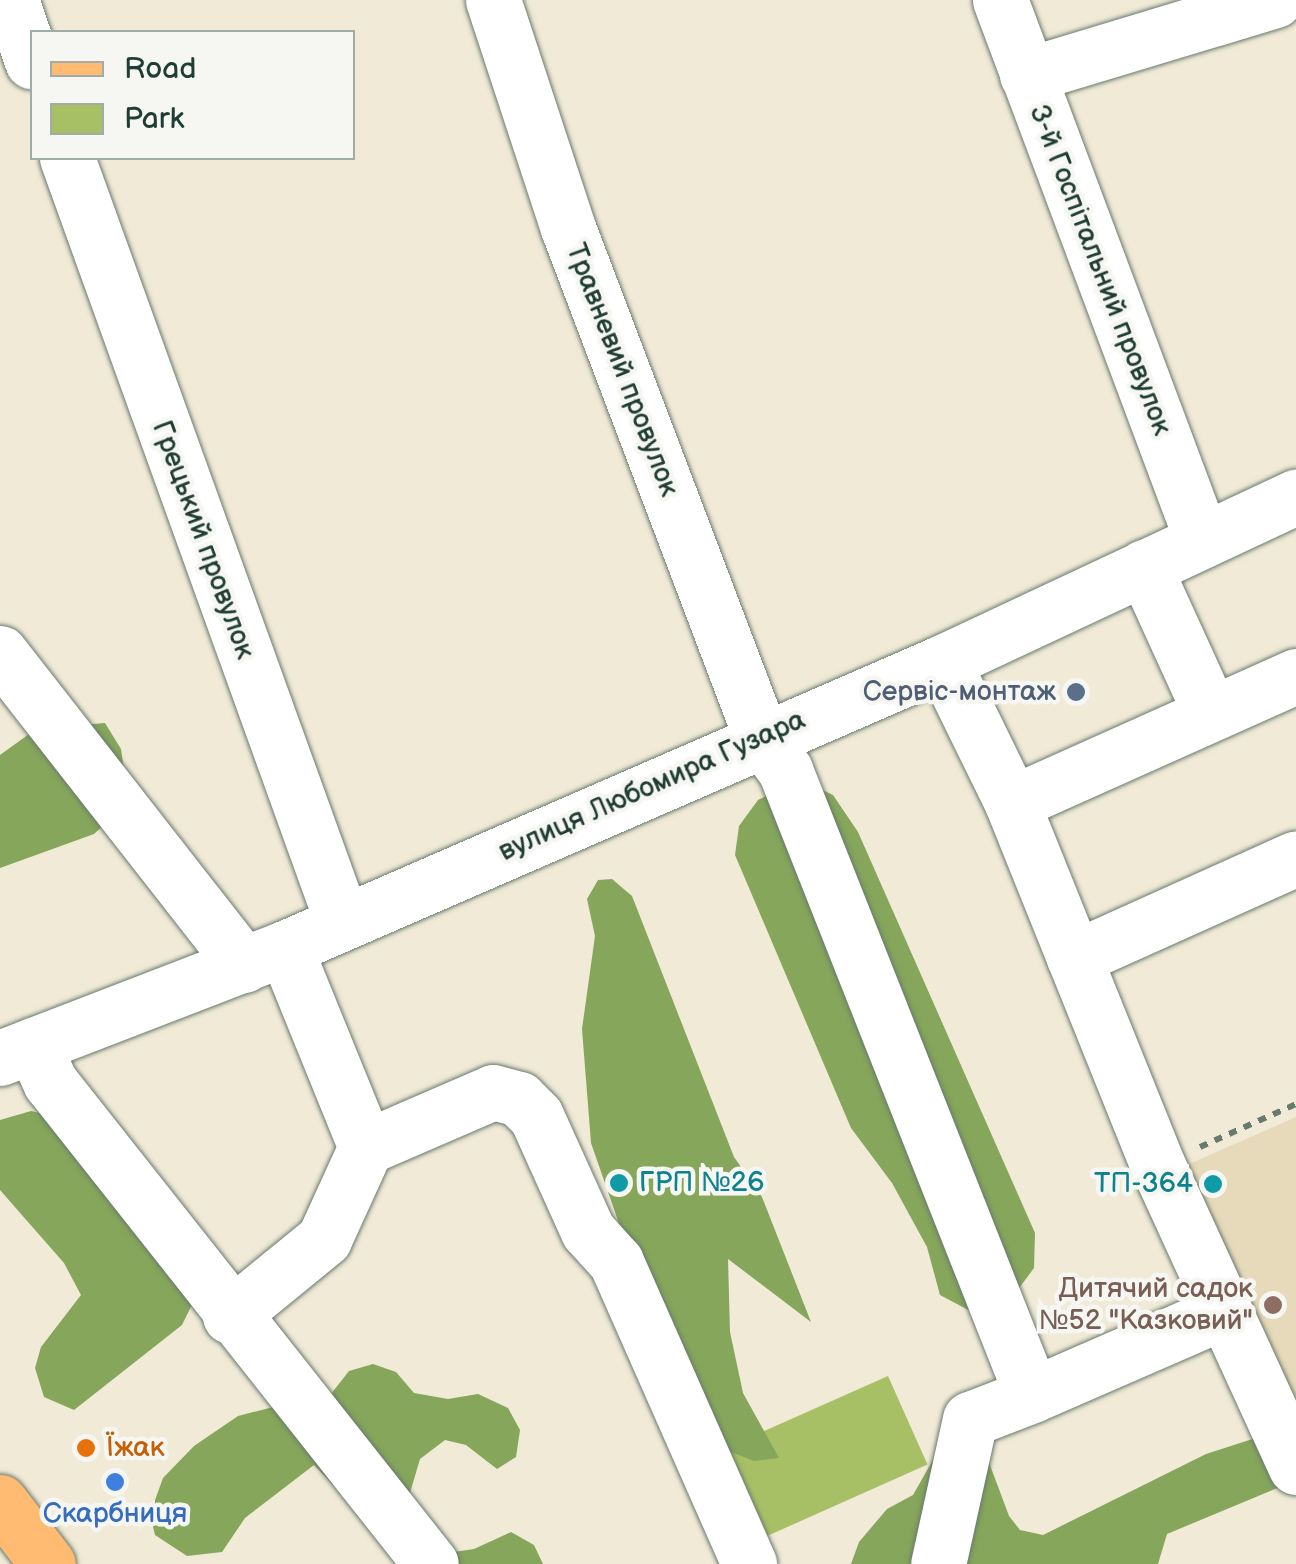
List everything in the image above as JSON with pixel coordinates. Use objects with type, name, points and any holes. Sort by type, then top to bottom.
[{"type":"main road","points":[[0,1502],[48,1564]]},
{"type":"street","points":[[11,0],[30,55]]},
{"type":"street","name":"Травневий провулок","points":[[494,0],[568,228],[761,737],[786,770],[1032,1395]]},
{"type":"street","name":"3-й Госпітальний провулок","points":[[1000,0],[1202,540]]},
{"type":"street","points":[[1027,75],[1276,0]]},
{"type":"street","name":"Грецький провулок","points":[[68,160],[342,922]]},
{"type":"street","name":"вулиця Любомира Гузара","points":[[16,1052],[265,956],[761,737],[943,662],[1296,497]]},
{"type":"street","points":[[1144,567],[1210,712]]},
{"type":"street","points":[[0,653],[265,956],[366,1147]]},
{"type":"street","points":[[943,662],[1012,803],[1158,1166],[1296,1467]]},
{"type":"street","points":[[1012,803],[1296,676]]},
{"type":"street","points":[[1074,958],[1296,858]]},
{"type":"street","points":[[16,1052],[50,1082],[230,1316],[431,1564]]},
{"type":"street","points":[[230,1316],[324,1239],[366,1147],[494,1092],[519,1099],[536,1116],[588,1232],[616,1262],[748,1564]]},
{"type":"street","points":[[938,1564],[970,1419],[1223,1312]]},
{"type":"path","points":[[1158,1166],[1296,1104]]},
{"type":"shaded area","name":"Дитячий садок №52 \"Казковий\"","points":[[1296,1117],[1296,1407],[1187,1165]]},
{"type":"green space","points":[[105,723],[121,749],[127,791],[116,814],[94,834],[0,868],[0,755],[36,729]]},
{"type":"green space","points":[[799,779],[833,795],[858,832],[1035,1233],[1034,1268],[1011,1299],[972,1312],[940,1295],[927,1247],[892,1183],[851,1128],[735,855],[739,826],[758,800]]},
{"type":"green space","points":[[612,879],[632,896],[734,1157],[762,1197],[811,1322],[728,1259],[730,1332],[743,1393],[779,1458],[754,1461],[729,1451],[631,1258],[591,1143],[582,1029],[595,936],[587,899],[598,880]]},
{"type":"green space","points":[[31,1111],[56,1117],[210,1268],[182,1325],[74,1410],[44,1397],[35,1368],[41,1347],[81,1295],[64,1263],[0,1190],[0,1120]]},
{"type":"green space","points":[[373,1364],[396,1372],[414,1393],[448,1399],[478,1394],[508,1408],[520,1430],[516,1457],[497,1469],[466,1445],[445,1440],[420,1459],[407,1503],[447,1553],[474,1549],[511,1532],[534,1545],[543,1564],[409,1564],[314,1465],[245,1518],[222,1552],[187,1556],[155,1535],[150,1514],[163,1478],[194,1446],[238,1416],[273,1407],[320,1408],[349,1371]]},
{"type":"green space","points":[[888,1376],[927,1465],[768,1536],[728,1447]]},
{"type":"green space","points":[[1268,1434],[1287,1484],[1167,1534],[1158,1564],[851,1564],[859,1542],[887,1509],[913,1495],[934,1458],[987,1457],[1009,1516],[1020,1530],[1043,1535],[1206,1454]]},
{"type":"place","name":"Сервіс-монтаж","points":[[1076,692]]},
{"type":"place","name":"ГРП №26","points":[[619,1183]]},
{"type":"place","name":"ТП-364","points":[[1213,1184]]},
{"type":"place","name":"Дитячий садок №52 \"Казковий\"","points":[[1273,1305]]},
{"type":"place","name":"Їжак","points":[[86,1448]]},
{"type":"place","name":"Скарбниця","points":[[115,1482]]}]
